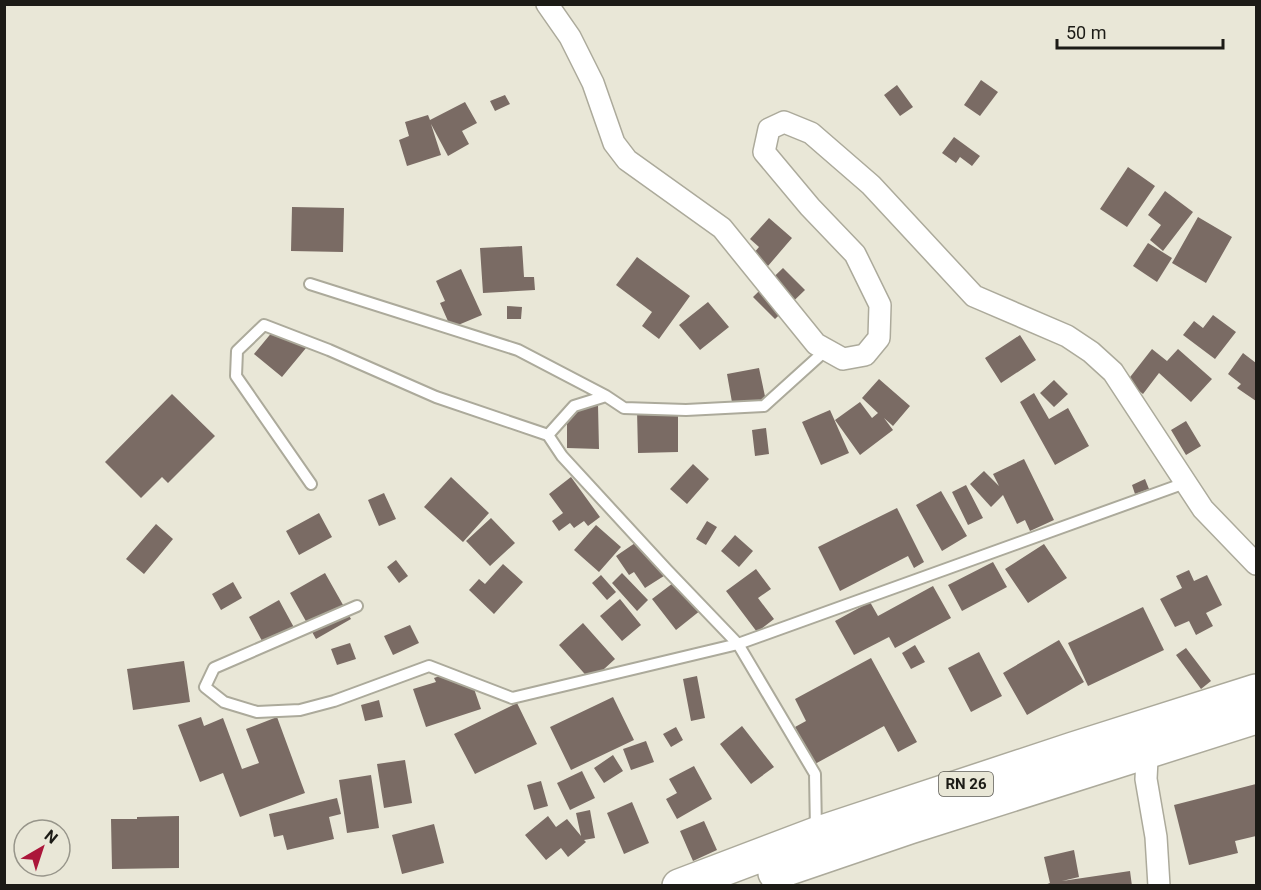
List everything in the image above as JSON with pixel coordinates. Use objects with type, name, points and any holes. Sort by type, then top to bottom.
[{"type":"main road","name":"RN 26","points":[[742,885],[910,827],[1148,738],[1257,691]]},
{"type":"main road","name":"RN 26","points":[[679,885],[816,834],[1148,738],[1257,717]]},
{"type":"street","points":[[547,4],[570,37],[593,83],[614,143],[627,160],[722,228],[816,344],[843,360],[865,355],[879,338],[880,305],[855,254],[810,207],[764,152],[769,129],[784,122],[811,134],[872,184],[974,296],[1067,336],[1091,352],[1113,372],[1203,509],[1257,564]]},
{"type":"street","points":[[1148,738],[1146,779],[1156,837],[1158,885]]},
{"type":"lane","points":[[310,284],[518,350],[606,396],[624,408],[686,410],[764,406],[826,350]]},
{"type":"lane","points":[[311,484],[236,376],[237,351],[264,325],[329,350],[436,397],[548,435],[562,456],[738,644],[815,774],[816,834]]},
{"type":"lane","points":[[548,435],[574,406],[606,396]]},
{"type":"lane","points":[[357,606],[214,668],[205,687],[224,702],[257,712],[300,710],[334,701],[429,666],[512,698],[738,644],[1185,483]]},
{"type":"building","points":[[981,80],[998,92],[980,116],[964,105]]},
{"type":"building","points":[[897,85],[913,107],[900,116],[884,95]]},
{"type":"building","points":[[505,95],[510,104],[495,111],[490,101]]},
{"type":"building","points":[[465,102],[477,123],[462,131],[469,144],[448,156],[431,124],[441,155],[407,166],[399,140],[409,136],[405,122],[428,115],[430,120]]},
{"type":"building","points":[[954,137],[980,156],[972,166],[960,157],[956,163],[942,153]]},
{"type":"building","points":[[1128,167],[1155,186],[1127,227],[1100,209]]},
{"type":"building","points":[[1165,191],[1193,212],[1163,251],[1150,240],[1161,225],[1148,215]]},
{"type":"building","points":[[292,207],[344,208],[343,252],[291,251]]},
{"type":"building","points":[[1198,217],[1232,237],[1206,283],[1172,263]]},
{"type":"building","points":[[769,218],[792,238],[768,266],[753,254],[759,247],[750,239]]},
{"type":"building","points":[[1148,243],[1172,258],[1157,282],[1133,266]]},
{"type":"building","points":[[522,246],[524,277],[534,277],[535,290],[483,293],[480,248]]},
{"type":"building","points":[[637,257],[690,296],[659,339],[642,326],[652,312],[616,285]]},
{"type":"building","points":[[783,268],[805,290],[775,319],[753,297]]},
{"type":"building","points":[[461,269],[482,315],[451,328],[440,303],[445,301],[436,281]]},
{"type":"building","points":[[708,302],[729,327],[700,350],[679,325]]},
{"type":"building","points":[[507,306],[522,307],[521,319],[507,319]]},
{"type":"building","points":[[1213,315],[1236,332],[1215,359],[1183,335],[1194,321],[1203,328]]},
{"type":"building","points":[[278,325],[306,348],[282,377],[254,354]]},
{"type":"building","points":[[1020,335],[1036,360],[1001,383],[985,358]]},
{"type":"building","points":[[1152,349],[1167,361],[1178,349],[1212,379],[1191,402],[1159,373],[1143,394],[1127,381]]},
{"type":"building","points":[[1243,353],[1256,363],[1256,401],[1237,388],[1241,384],[1228,374]]},
{"type":"building","points":[[759,368],[766,401],[733,408],[727,374]]},
{"type":"building","points":[[879,379],[910,406],[893,426],[884,418],[893,430],[860,455],[835,420],[860,402],[872,418],[878,413],[862,398]]},
{"type":"building","points":[[1054,380],[1068,394],[1054,407],[1040,393]]},
{"type":"building","points":[[1034,393],[1049,419],[1068,408],[1089,446],[1055,465],[1020,402]]},
{"type":"building","points":[[172,394],[215,436],[168,483],[162,477],[141,498],[105,462]]},
{"type":"building","points":[[567,405],[598,405],[599,449],[567,448]]},
{"type":"building","points":[[678,409],[678,452],[638,453],[637,410]]},
{"type":"building","points":[[830,410],[849,453],[821,465],[802,422]]},
{"type":"building","points":[[1186,421],[1201,446],[1186,455],[1171,430]]},
{"type":"building","points":[[766,428],[769,454],[755,456],[752,430]]},
{"type":"building","points":[[1024,459],[1054,520],[1030,531],[1025,520],[1017,524],[1003,495],[991,507],[970,484],[984,471],[999,486],[993,474]]},
{"type":"building","points":[[693,464],[709,479],[687,504],[670,489]]},
{"type":"building","points":[[451,477],[489,513],[463,542],[424,507]]},
{"type":"building","points":[[571,477],[600,517],[588,526],[584,521],[574,528],[570,523],[559,531],[552,521],[563,513],[549,494]]},
{"type":"building","points":[[1145,479],[1149,489],[1135,494],[1132,485]]},
{"type":"building","points":[[966,485],[983,518],[968,525],[952,492]]},
{"type":"building","points":[[941,491],[967,536],[942,551],[916,505]]},
{"type":"building","points":[[384,493],[396,519],[379,526],[368,500]]},
{"type":"building","points":[[897,508],[924,562],[914,568],[908,556],[840,591],[818,547]]},
{"type":"building","points":[[319,513],[332,537],[299,555],[286,531]]},
{"type":"building","points":[[491,518],[515,543],[490,566],[466,541]]},
{"type":"building","points":[[707,521],[717,527],[706,545],[696,539]]},
{"type":"building","points":[[156,524],[173,539],[144,574],[126,559]]},
{"type":"building","points":[[596,525],[621,547],[599,572],[574,550]]},
{"type":"building","points":[[735,535],[753,551],[739,567],[721,551]]},
{"type":"building","points":[[638,541],[667,574],[645,588],[634,572],[629,575],[616,556]]},
{"type":"building","points":[[1044,544],[1067,578],[1028,603],[1005,569]]},
{"type":"building","points":[[396,560],[408,576],[399,583],[387,567]]},
{"type":"building","points":[[993,562],[1007,587],[962,611],[948,585]]},
{"type":"building","points":[[503,564],[523,582],[494,614],[469,590],[479,579],[485,584]]},
{"type":"building","points":[[756,569],[771,589],[758,598],[774,619],[757,632],[726,591]]},
{"type":"building","points":[[1189,570],[1194,581],[1207,575],[1222,605],[1206,613],[1213,626],[1196,635],[1189,621],[1175,627],[1160,599],[1182,588],[1176,576]]},
{"type":"building","points":[[325,573],[351,619],[316,639],[290,593]]},
{"type":"building","points":[[622,573],[648,600],[637,611],[612,583]]},
{"type":"building","points":[[601,575],[616,592],[607,600],[592,583]]},
{"type":"building","points":[[677,580],[701,610],[676,630],[652,599]]},
{"type":"building","points":[[233,582],[242,598],[221,610],[212,594]]},
{"type":"building","points":[[933,586],[951,618],[895,648],[889,637],[854,655],[835,621],[870,602],[878,616]]},
{"type":"building","points":[[620,599],[641,625],[622,641],[600,616]]},
{"type":"building","points":[[279,600],[297,633],[267,650],[249,617]]},
{"type":"building","points":[[1143,607],[1164,650],[1088,686],[1068,643]]},
{"type":"building","points":[[583,623],[615,659],[591,681],[559,645]]},
{"type":"building","points":[[410,625],[419,643],[393,655],[384,636]]},
{"type":"building","points":[[1059,640],[1084,682],[1027,715],[1003,673]]},
{"type":"building","points":[[350,643],[356,659],[337,665],[331,649]]},
{"type":"building","points":[[915,645],[925,662],[911,669],[902,653]]},
{"type":"building","points":[[1186,648],[1211,681],[1201,689],[1176,655]]},
{"type":"building","points":[[979,652],[1002,696],[971,712],[948,668]]},
{"type":"building","points":[[871,658],[917,742],[898,752],[884,726],[815,764],[795,727],[806,721],[795,699]]},
{"type":"building","points":[[184,661],[190,702],[133,710],[127,669]]},
{"type":"building","points":[[457,670],[463,686],[472,683],[481,709],[426,727],[413,689],[436,682],[434,678]]},
{"type":"building","points":[[697,676],[705,718],[691,721],[683,679]]},
{"type":"building","points":[[613,697],[634,740],[571,770],[550,727]]},
{"type":"building","points":[[379,700],[383,717],[365,721],[361,705]]},
{"type":"building","points":[[517,703],[537,744],[475,774],[454,734]]},
{"type":"building","points":[[201,717],[204,726],[223,718],[242,769],[259,763],[246,729],[277,717],[305,793],[240,817],[223,773],[200,782],[178,725]]},
{"type":"building","points":[[742,726],[774,767],[751,784],[720,744]]},
{"type":"building","points":[[676,727],[683,740],[671,747],[663,734]]},
{"type":"building","points":[[646,741],[654,762],[631,770],[623,749]]},
{"type":"building","points":[[613,755],[623,771],[604,783],[594,768]]},
{"type":"building","points":[[405,760],[412,803],[384,808],[377,764]]},
{"type":"building","points":[[694,766],[712,799],[677,819],[666,799],[677,793],[669,779]]},
{"type":"building","points":[[582,771],[595,798],[570,810],[557,783]]},
{"type":"building","points":[[371,775],[379,828],[347,833],[339,780]]},
{"type":"building","points":[[541,781],[548,806],[534,810],[527,785]]},
{"type":"building","points":[[1256,784],[1256,836],[1235,841],[1238,853],[1189,865],[1174,805]]},
{"type":"building","points":[[337,798],[341,814],[329,817],[334,839],[287,850],[283,835],[274,837],[269,814]]},
{"type":"building","points":[[632,802],[649,843],[624,854],[607,813]]},
{"type":"building","points":[[590,810],[595,838],[584,840],[586,842],[568,857],[561,848],[546,860],[525,835],[548,816],[556,827],[567,819],[581,836],[576,813]]},
{"type":"building","points":[[179,816],[179,868],[112,869],[111,819]]},
{"type":"building","points":[[704,821],[717,850],[693,861],[680,831]]},
{"type":"building","points":[[434,824],[444,863],[402,874],[392,835]]},
{"type":"building","points":[[1074,850],[1079,877],[1062,881],[1130,871],[1132,886],[1042,886],[1050,883],[1044,857]]}]
